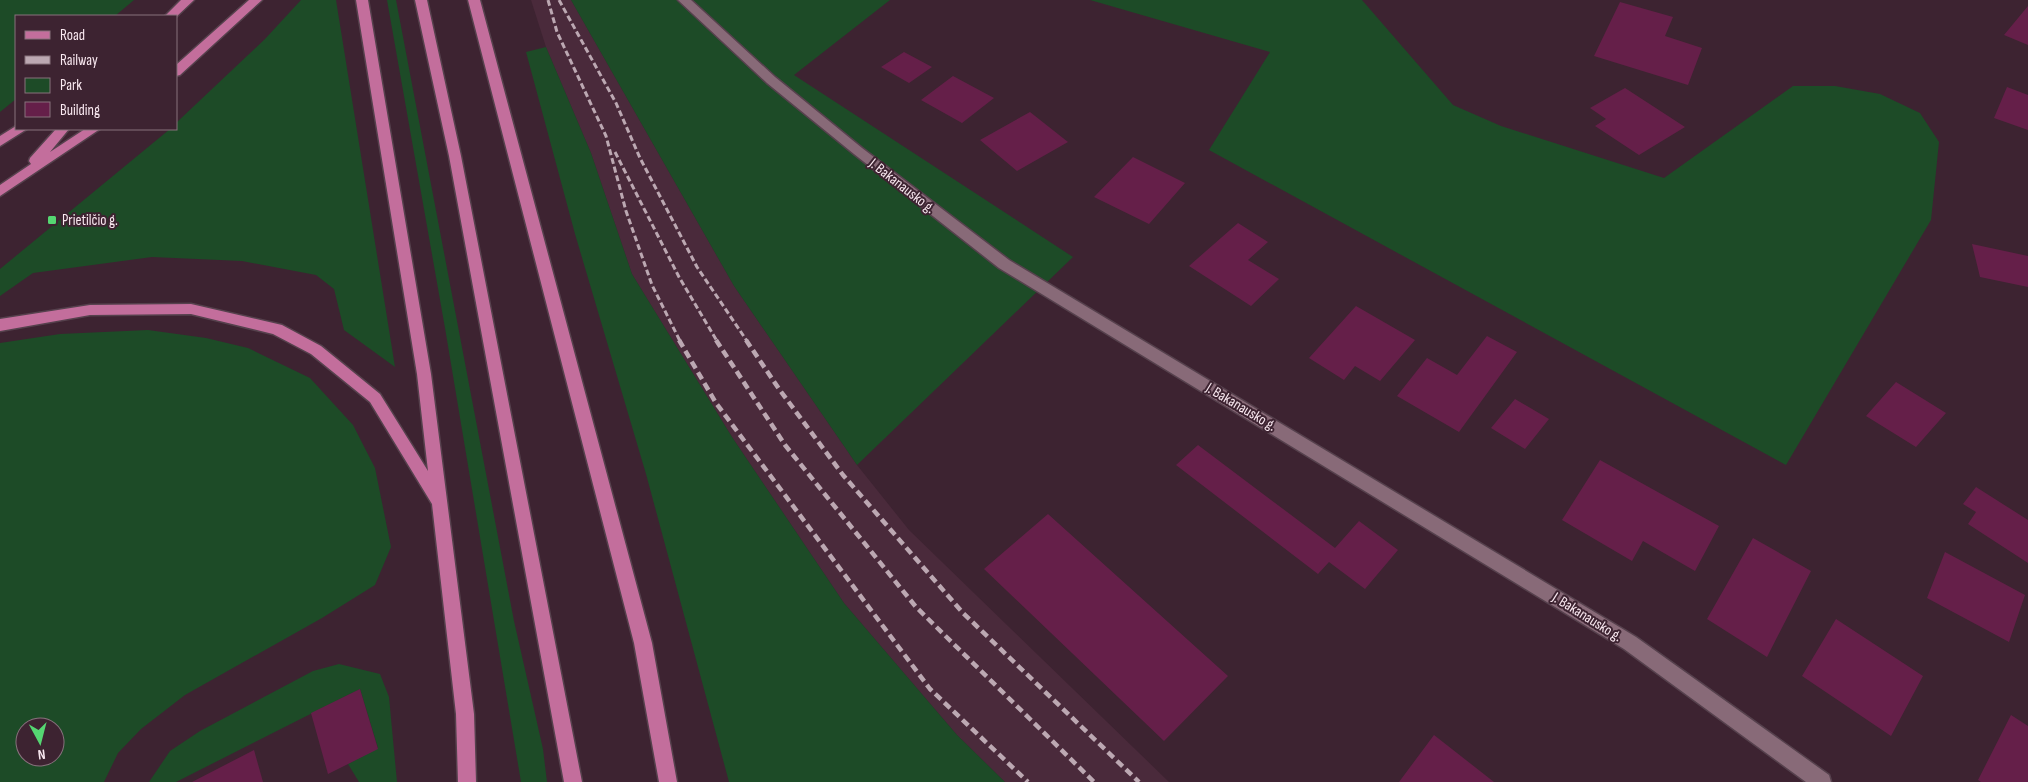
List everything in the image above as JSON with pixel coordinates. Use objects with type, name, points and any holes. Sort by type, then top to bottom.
[{"type":"main road","points":[[172,15],[188,0]]},
{"type":"main road","points":[[178,70],[256,0]]},
{"type":"main road","points":[[362,0],[424,374],[465,714],[467,782]]},
{"type":"main road","points":[[421,0],[455,156],[573,782]]},
{"type":"main road","points":[[474,0],[488,60],[643,643],[668,782]]},
{"type":"main road","points":[[0,142],[19,130]]},
{"type":"main road","points":[[24,173],[62,130]]},
{"type":"main road","points":[[0,191],[24,173],[92,130]]},
{"type":"main road","points":[[0,325],[90,310],[191,309],[276,329],[316,350],[375,398],[439,503]]},
{"type":"street","name":"J. Bakanausko g.","points":[[684,0],[771,80],[858,151],[1004,264],[1630,643],[1822,782]]},
{"type":"shaded area","points":[[531,0],[571,0],[734,286],[857,465],[909,530],[1169,782],[1005,782],[957,735],[844,603],[732,437],[632,274],[591,153],[546,47]]},
{"type":"green space","points":[[0,0],[134,0],[116,15],[15,15],[15,100],[0,112]]},
{"type":"green space","points":[[301,0],[336,0],[395,367],[344,330],[334,289],[316,275],[242,261],[152,257],[33,273],[0,296],[0,269],[169,130],[178,130],[178,121],[265,39]]},
{"type":"green space","points":[[387,0],[396,0],[514,621],[543,749],[547,782],[521,782],[445,328]]},
{"type":"green space","points":[[571,0],[890,0],[794,75],[1073,257],[857,465],[734,286]]},
{"type":"green space","points":[[1090,0],[1362,0],[1453,105],[1501,126],[1664,178],[1793,86],[1835,86],[1880,94],[1920,113],[1939,142],[1931,220],[1786,465],[1209,150],[1270,52]]},
{"type":"green space","points":[[546,47],[591,153],[632,274],[732,437],[844,603],[957,735],[1005,782],[729,782],[646,474],[575,234],[526,52]]},
{"type":"green space","points":[[148,330],[206,338],[248,348],[310,378],[353,425],[375,468],[391,547],[375,585],[322,618],[185,695],[141,729],[118,753],[104,782],[0,782],[0,343],[60,334]]},
{"type":"green space","points":[[339,664],[380,674],[389,697],[397,782],[359,782],[348,764],[378,748],[360,689],[176,782],[149,782],[170,751],[200,731],[313,671]]},
{"type":"building","points":[[1620,2],[1673,17],[1665,36],[1702,48],[1688,85],[1594,56]]},
{"type":"building","points":[[2028,6],[2028,45],[2004,35]]},
{"type":"building","points":[[904,52],[932,67],[909,83],[881,67]]},
{"type":"building","points":[[953,76],[994,98],[962,123],[921,100]]},
{"type":"building","points":[[2007,87],[2028,95],[2028,130],[1994,118]]},
{"type":"building","points":[[1625,88],[1685,127],[1639,155],[1595,126],[1606,119],[1590,108]]},
{"type":"building","points":[[1030,112],[1068,142],[1017,171],[980,140]]},
{"type":"building","points":[[1133,157],[1185,183],[1149,224],[1094,197]]},
{"type":"building","points":[[1238,223],[1268,242],[1248,260],[1279,279],[1251,306],[1189,266]]},
{"type":"building","points":[[1972,244],[2028,256],[2028,287],[1980,277]]},
{"type":"building","points":[[1356,306],[1415,340],[1380,381],[1355,366],[1344,380],[1309,358]]},
{"type":"building","points":[[1487,336],[1517,352],[1459,432],[1397,396],[1427,358],[1457,375]]},
{"type":"building","points":[[1896,382],[1946,413],[1916,447],[1866,416]]},
{"type":"building","points":[[1515,399],[1549,419],[1525,449],[1491,428]]},
{"type":"building","points":[[1198,445],[1335,548],[1359,521],[1398,550],[1365,589],[1329,562],[1318,574],[1176,465]]},
{"type":"building","points":[[1600,460],[1719,526],[1695,571],[1643,541],[1632,561],[1562,520]]},
{"type":"building","points":[[1976,487],[2028,520],[2028,563],[1968,524],[1976,512],[1963,504]]},
{"type":"building","points":[[1048,514],[1228,676],[1164,741],[984,569]]},
{"type":"building","points":[[1753,538],[1811,571],[1767,657],[1707,619]]},
{"type":"building","points":[[1945,552],[2025,595],[2009,642],[1927,598]]},
{"type":"building","points":[[1836,619],[1923,676],[1891,736],[1802,676]]},
{"type":"building","points":[[360,689],[378,749],[328,774],[311,713]]},
{"type":"building","points":[[2011,715],[2028,726],[2028,782],[1981,782],[1978,780]]},
{"type":"building","points":[[1434,735],[1494,782],[1399,782]]},
{"type":"building","points":[[254,750],[263,782],[192,782]]},
{"type":"railway","points":[[548,0],[557,32],[606,136],[626,211],[652,285],[680,341]]},
{"type":"railway","points":[[559,0],[616,103],[640,158],[697,267],[747,341]]},
{"type":"railway","points":[[615,152],[679,277],[717,341]]},
{"type":"railway","points":[[679,340],[716,403],[930,689],[1028,782]]},
{"type":"railway","points":[[716,340],[785,445],[916,607],[1094,782]]},
{"type":"railway","points":[[746,340],[779,389],[843,475],[963,613],[1139,782]]},
{"type":"place","name":"Prietilčio g.","points":[[52,220]]}]
